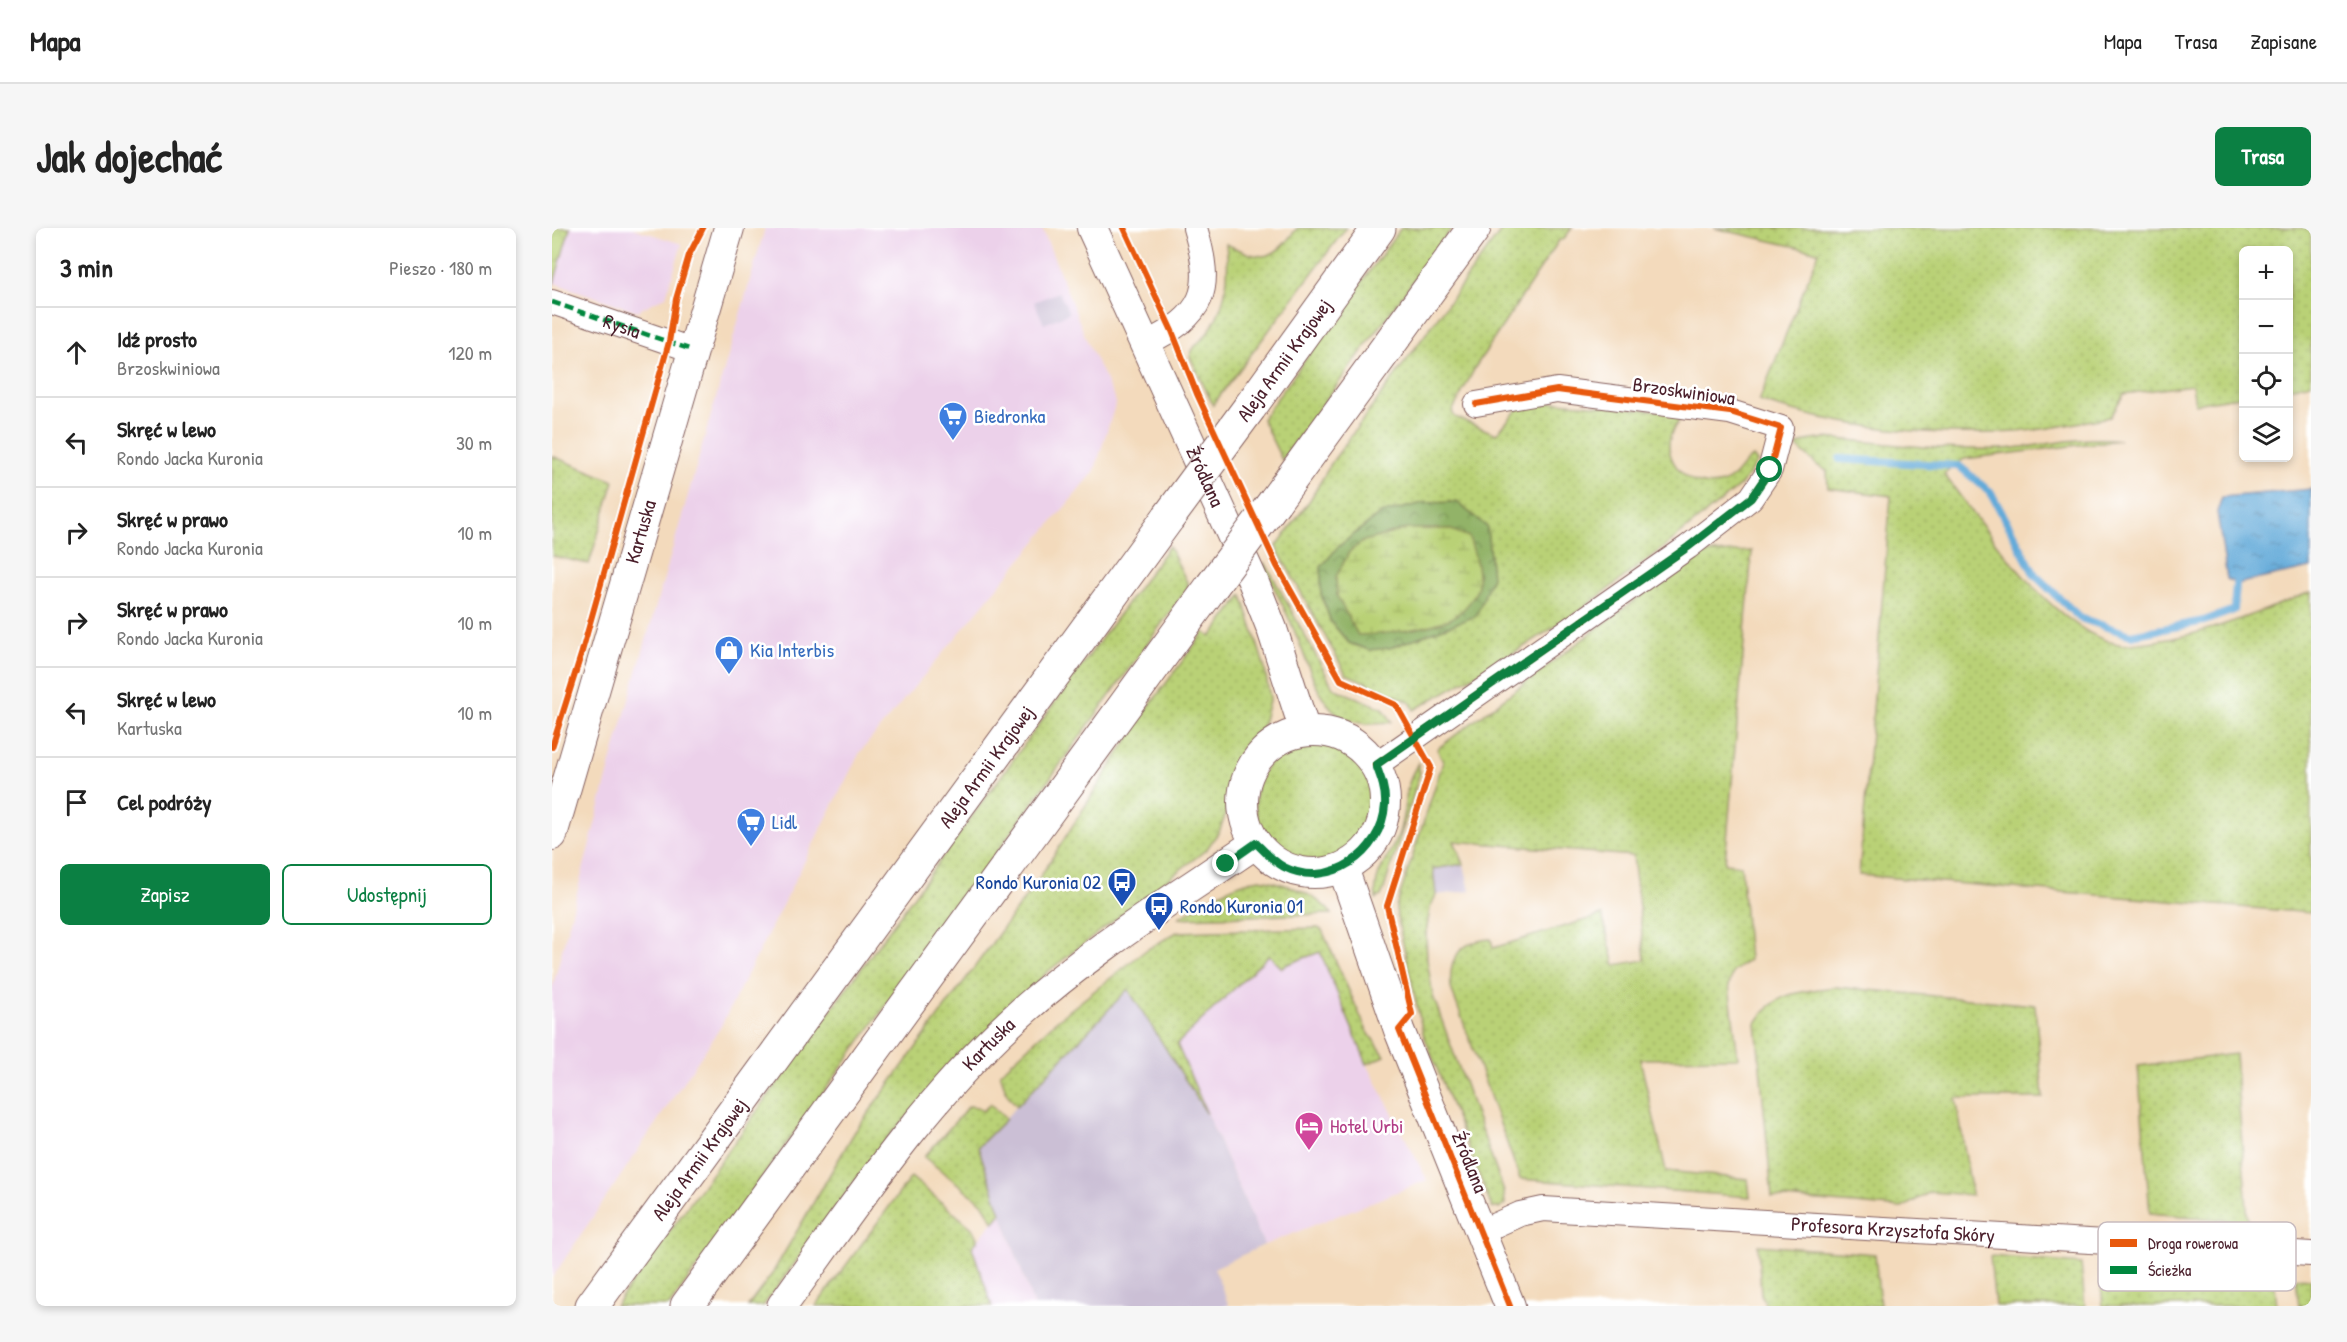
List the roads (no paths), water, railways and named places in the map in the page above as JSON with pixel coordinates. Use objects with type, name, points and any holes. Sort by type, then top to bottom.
[{"type":"main road","name":"Aleja Armii Krajowej","points":[[592,1306],[1379,228]]},
{"type":"main road","points":[[687,1306],[1474,228]]},
{"type":"street","name":"Kartuska","points":[[552,835],[729,228]]},
{"type":"street","name":"Źródlana","points":[[1092,228],[1253,581],[1272,629],[1305,731]]},
{"type":"street","points":[[1145,344],[1172,331],[1191,315],[1202,292],[1204,258],[1195,228]]},
{"type":"street","name":"Rysia","points":[[552,302],[692,350]]},
{"type":"street","name":"Brzoskwiniowa","points":[[1376,765],[1688,547],[1751,498],[1770,470],[1781,428],[1730,411],[1557,390],[1476,404]]},
{"type":"street","points":[[1305,731],[1319,731],[1345,738],[1357,745],[1376,765],[1383,784],[1386,804],[1382,824],[1373,842],[1360,857],[1343,867],[1324,873],[1304,873],[1286,867],[1269,857],[1256,843],[1248,826],[1244,809],[1244,791],[1249,773],[1258,758],[1272,745],[1287,736],[1305,731]]},
{"type":"street","name":"Kartuska","points":[[782,1306],[894,1150],[964,1069],[1014,1019],[1067,974],[1256,843]]},
{"type":"street","name":"Źródlana","points":[[1343,867],[1399,1030],[1510,1306]]},
{"type":"street","name":"Profesora Krzysztofa Skóry","points":[[1480,1232],[1521,1214],[1543,1209],[2098,1242]]},
{"type":"street","name":"Profesora Krzysztofa Skóry","points":[[2296,1253],[2311,1254]]},
{"type":"water","points":[[2311,489],[2311,568],[2236,584],[2227,579],[2217,512],[2222,497]]},
{"type":"waterway","points":[[1840,459],[1959,466],[1991,493],[2035,575],[2080,618],[2131,635],[2204,621],[2234,610],[2236,584]]},
{"type":"place","name":"Biedronka","points":[[953,442]]},
{"type":"place","name":"Kia Interbis","points":[[729,676]]},
{"type":"place","name":"Lidl","points":[[751,848]]},
{"type":"place","name":"Rondo Kuronia 02","points":[[1122,908]]},
{"type":"place","name":"Rondo Kuronia 01","points":[[1159,932]]},
{"type":"place","name":"Hotel Urbi","points":[[1309,1152]]}]
